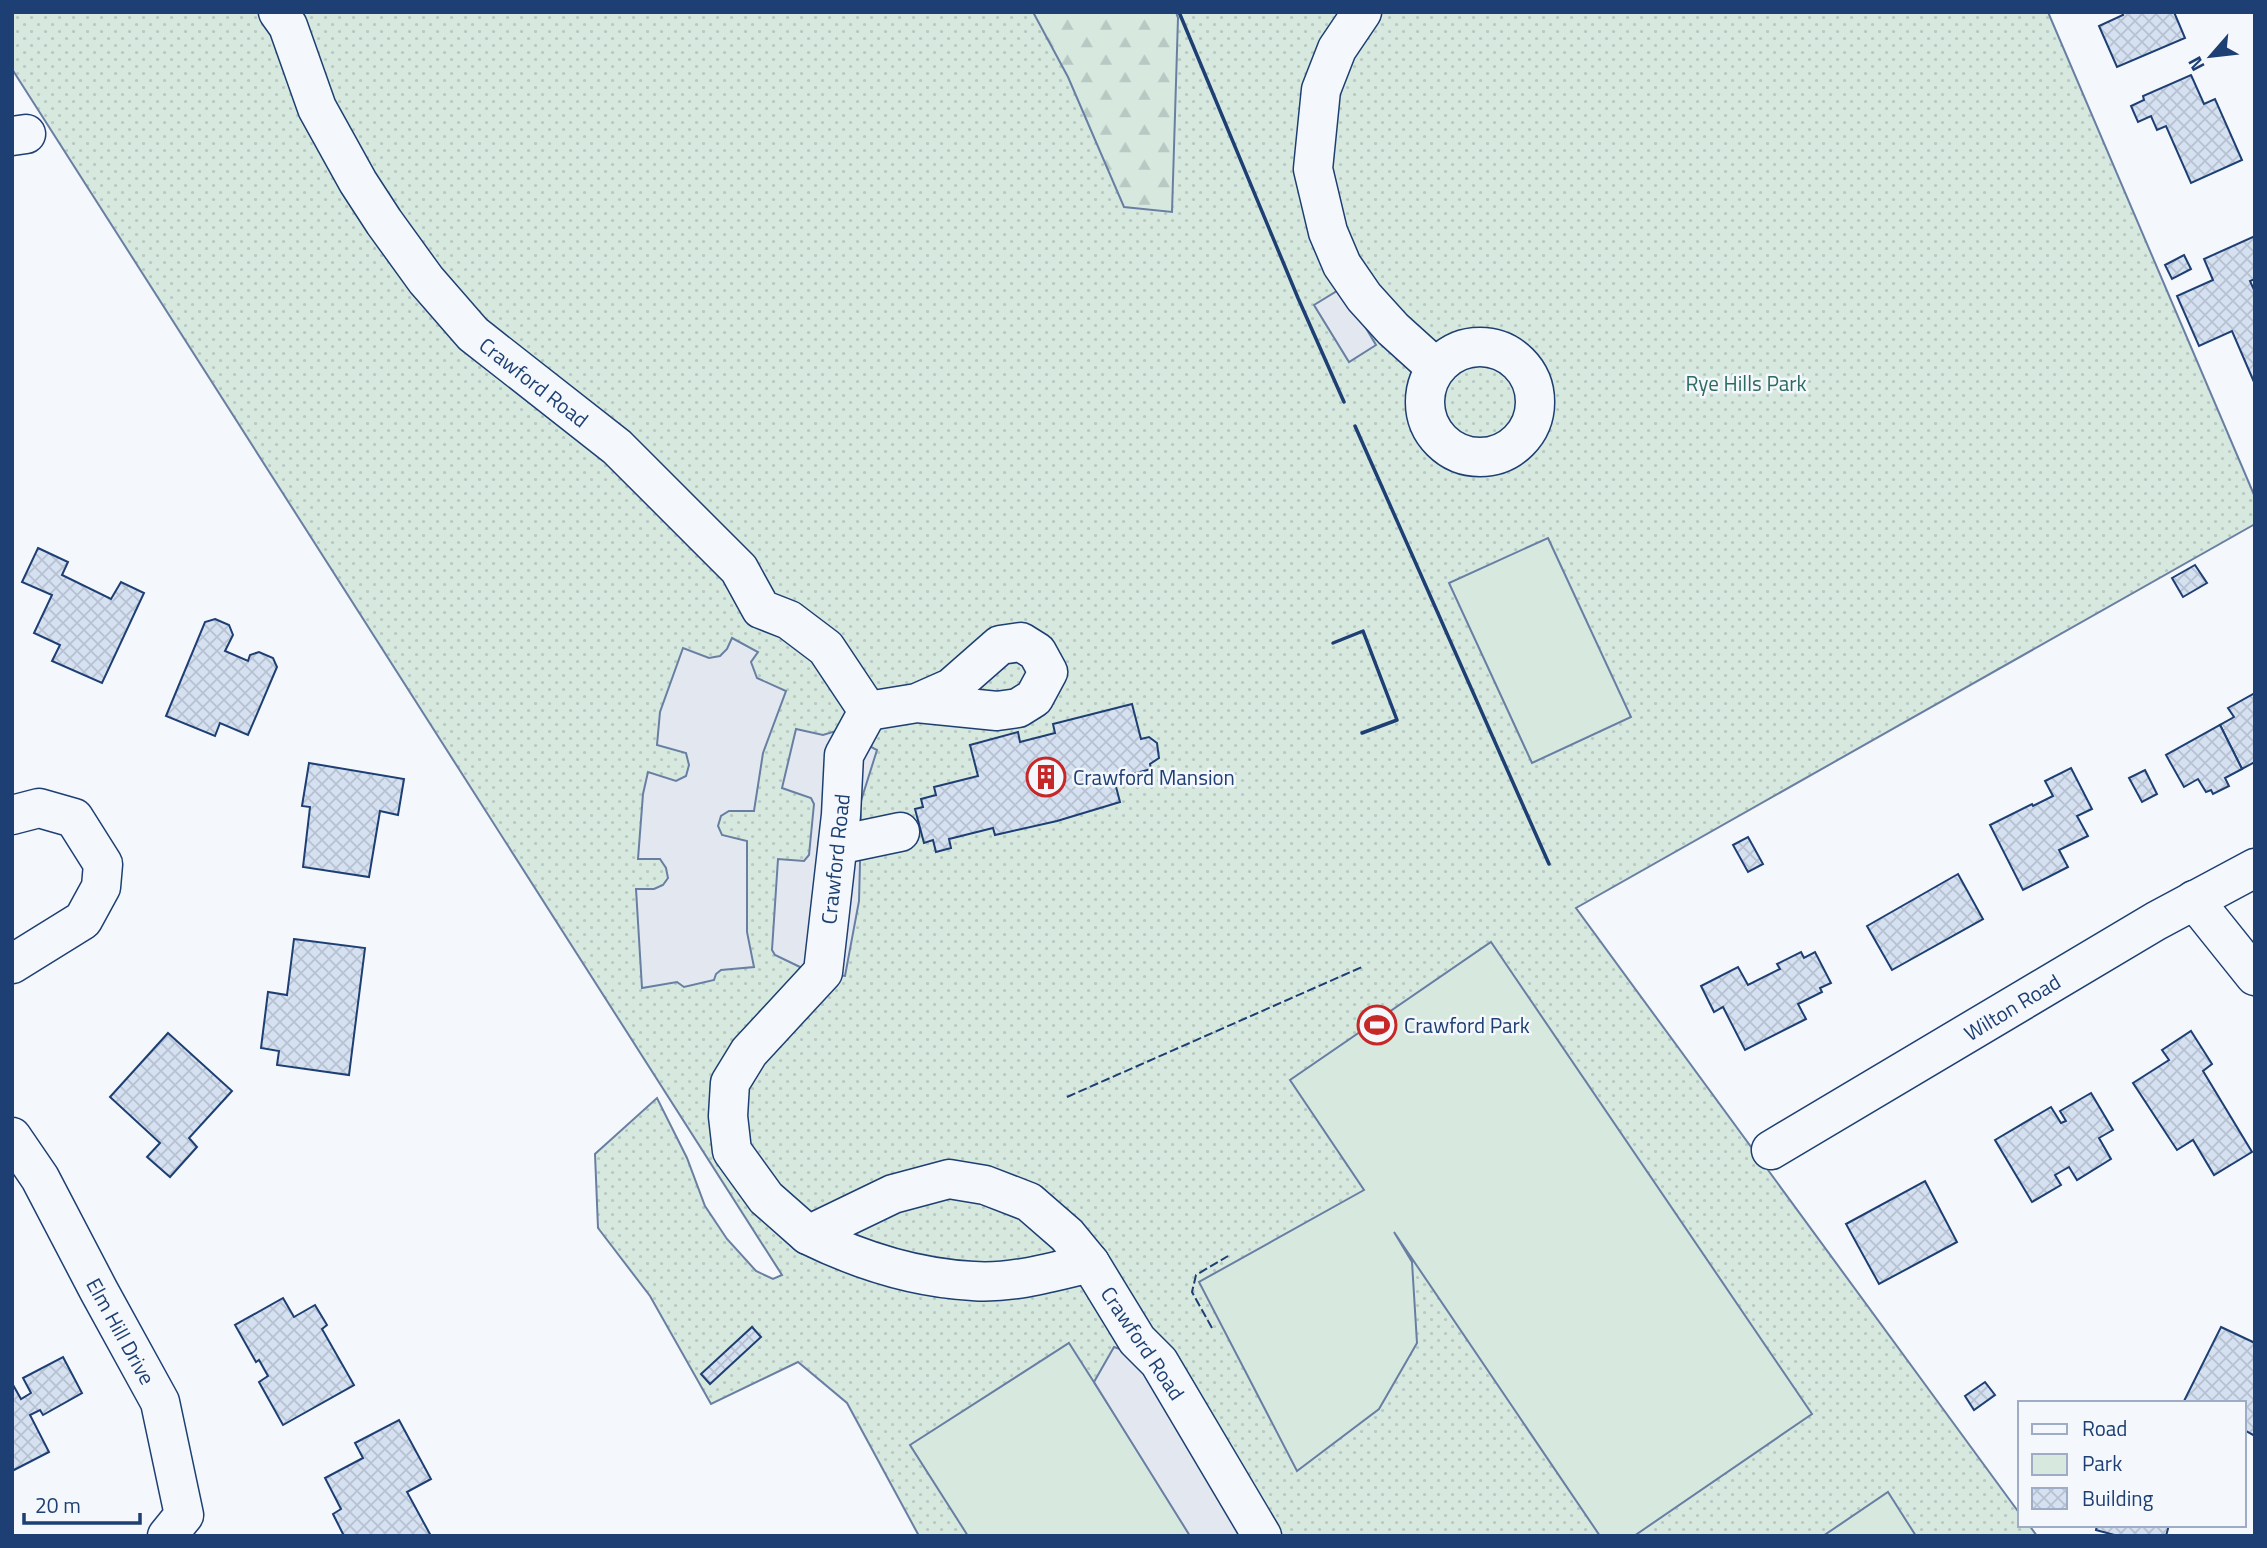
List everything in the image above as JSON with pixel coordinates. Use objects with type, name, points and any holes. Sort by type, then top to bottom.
[{"type":"street","name":"Crawford Road","points":[[278,12],[288,26],[317,108],[371,202],[426,280],[473,334],[627,457],[739,569],[761,610],[789,620],[826,648],[868,711],[844,754],[838,845],[823,972],[749,1052],[730,1083],[728,1116],[732,1151],[765,1198],[807,1235],[893,1194],[949,1179],[985,1185],[1029,1202],[1067,1235],[1090,1263],[1137,1340],[1159,1362],[1262,1536]]},
{"type":"street","points":[[1362,12],[1337,48],[1321,90],[1313,169],[1328,232],[1342,265],[1364,296],[1393,329],[1435,368]]},
{"type":"street","points":[[868,711],[917,703]]},
{"type":"street","points":[[12,815],[39,808],[74,818],[103,864],[101,887],[83,920],[12,964]]},
{"type":"street","points":[[838,845],[900,832]]},
{"type":"street","name":"Wilton Road","points":[[1771,1150],[2194,900],[2255,868]]},
{"type":"street","points":[[2194,900],[2255,976]]},
{"type":"street","name":"Elm Hill Drive","points":[[12,1137],[40,1178],[160,1402],[184,1515],[167,1536]]},
{"type":"street","points":[[807,1235],[846,1254],[912,1273],[975,1282],[1035,1276],[1090,1263]]},
{"type":"green space","name":"Crawford Park","points":[[12,12],[2048,12],[2255,497],[2255,524],[1576,908],[2018,1511],[2018,1527],[2030,1527],[2037,1536],[919,1536],[847,1403],[798,1362],[711,1404],[650,1296],[598,1228],[595,1154],[657,1098],[687,1158],[705,1206],[727,1239],[756,1271],[773,1279],[782,1275],[12,69]]},
{"type":"green space","points":[[1033,12],[1176,12],[1178,18],[1172,212],[1124,207],[1068,77]]},
{"type":"green space","points":[[1548,538],[1631,717],[1532,763],[1449,583]]},
{"type":"green space","points":[[1491,942],[1812,1414],[1634,1536],[1600,1536],[1394,1232],[1412,1262],[1417,1343],[1379,1409],[1297,1471],[1199,1282],[1364,1190],[1290,1080]]},
{"type":"green space","points":[[1069,1343],[1192,1536],[968,1536],[910,1445]]},
{"type":"green space","points":[[1888,1492],[1916,1536],[1823,1536]]},
{"type":"shaded area","points":[[1342,288],[1376,345],[1349,362],[1314,305]]},
{"type":"shaded area","points":[[732,638],[758,652],[751,662],[757,678],[786,691],[763,753],[754,811],[729,811],[721,816],[718,826],[722,835],[747,841],[747,932],[754,967],[721,970],[714,980],[684,987],[677,982],[642,988],[636,889],[654,889],[663,885],[668,878],[660,859],[638,859],[643,794],[648,772],[676,781],[686,776],[689,765],[686,753],[657,745],[660,712],[683,648],[709,658],[720,656]]},
{"type":"shaded area","points":[[796,729],[823,735],[839,730],[877,750],[860,804],[859,901],[845,976],[800,972],[800,967],[775,955],[772,950],[778,859],[804,861],[809,855],[814,804],[811,798],[782,788]]},
{"type":"shaded area","points":[[1114,1347],[1159,1362],[1262,1536],[1190,1536],[1094,1382]]},
{"type":"building","points":[[2122,12],[2174,12],[2185,38],[2117,67],[2099,26],[2123,15]]},
{"type":"building","points":[[2191,75],[2204,104],[2215,99],[2242,160],[2191,183],[2166,126],[2157,130],[2151,116],[2138,122],[2131,106],[2144,100],[2143,96]]},
{"type":"building","points":[[2255,236],[2255,279],[2250,281],[2255,292],[2254,382],[2232,331],[2199,346],[2177,296],[2213,280],[2204,259]]},
{"type":"building","points":[[2184,255],[2191,269],[2172,279],[2165,265]]},
{"type":"building","points":[[38,548],[68,562],[62,575],[111,599],[121,582],[144,593],[102,683],[52,661],[60,645],[34,633],[52,595],[22,582]]},
{"type":"building","points":[[2195,565],[2207,583],[2183,597],[2172,578]]},
{"type":"building","points":[[215,619],[229,625],[233,635],[225,651],[248,661],[250,655],[259,652],[273,658],[277,667],[248,735],[220,723],[215,736],[166,716],[205,622]]},
{"type":"building","points":[[2255,693],[2255,762],[2242,769],[2220,725],[2234,717],[2228,708]]},
{"type":"building","name":"Crawford Mansion","points":[[1132,704],[1141,739],[1149,737],[1157,743],[1159,758],[1150,764],[1151,769],[1114,779],[1120,802],[1057,821],[995,835],[993,828],[949,839],[951,848],[936,852],[933,840],[924,843],[915,809],[923,807],[921,799],[936,795],[934,787],[978,776],[970,745],[1018,732],[1020,742],[1055,733],[1053,724]]},
{"type":"building","points":[[2220,725],[2242,769],[2225,778],[2229,786],[2213,794],[2211,790],[2206,792],[2198,779],[2184,787],[2166,755]]},
{"type":"building","points":[[309,763],[404,779],[398,815],[380,811],[369,877],[303,867],[310,807],[302,806]]},
{"type":"building","points":[[2071,768],[2092,809],[2077,816],[2088,836],[2059,850],[2068,867],[2023,890],[1990,825],[2053,796],[2045,781]]},
{"type":"building","points":[[2145,770],[2157,794],[2142,802],[2129,778]]},
{"type":"building","points":[[1748,837],[1763,864],[1748,872],[1733,845]]},
{"type":"building","points":[[1958,874],[1983,919],[1892,970],[1867,926]]},
{"type":"building","points":[[294,939],[365,948],[349,1075],[277,1065],[279,1051],[261,1048],[268,992],[287,995]]},
{"type":"building","points":[[1801,952],[1804,958],[1815,952],[1831,983],[1820,988],[1822,992],[1798,1004],[1806,1019],[1745,1050],[1723,1007],[1714,1012],[1701,986],[1738,967],[1748,985],[1780,969],[1777,964]]},
{"type":"building","points":[[2191,1031],[2212,1064],[2203,1071],[2252,1152],[2214,1175],[2193,1140],[2177,1150],[2133,1083],[2169,1060],[2162,1050]]},
{"type":"building","points":[[168,1033],[232,1091],[189,1138],[197,1147],[170,1177],[147,1157],[160,1143],[110,1097]]},
{"type":"building","points":[[2091,1093],[2113,1130],[2099,1138],[2111,1159],[2077,1180],[2069,1167],[2055,1175],[2061,1185],[2032,1202],[1995,1140],[2051,1107],[2061,1123],[2066,1121],[2060,1111]]},
{"type":"building","points":[[1925,1181],[1957,1242],[1879,1284],[1846,1224]]},
{"type":"building","points":[[283,1298],[294,1317],[315,1305],[327,1325],[322,1329],[354,1385],[283,1425],[259,1382],[268,1376],[259,1360],[256,1362],[235,1325]]},
{"type":"building","points":[[752,1327],[761,1337],[710,1384],[701,1374]]},
{"type":"building","points":[[2221,1327],[2255,1343],[2255,1436],[2246,1431],[2246,1401],[2184,1401]]},
{"type":"building","points":[[63,1357],[82,1393],[43,1415],[40,1410],[30,1415],[49,1452],[12,1471],[12,1383],[21,1399],[31,1393],[23,1378]]},
{"type":"building","points":[[1985,1382],[1995,1395],[1974,1410],[1965,1396]]},
{"type":"building","points":[[399,1420],[431,1479],[407,1492],[431,1536],[344,1536],[333,1514],[341,1509],[325,1478],[363,1458],[355,1443]]},
{"type":"building","points":[[2097,1527],[2168,1527],[2166,1536],[2118,1536],[2096,1530]]},
{"type":"fence","points":[[1067,1097],[1362,967]]},
{"type":"fence","points":[[1212,1328],[1192,1292],[1196,1275],[1228,1256]]},
{"type":"wall","points":[[1179,12],[1344,402]]},
{"type":"wall","points":[[1355,426],[1549,864]]},
{"type":"wall","points":[[1333,643],[1363,631],[1397,720],[1362,733]]},
{"type":"place","name":"Crawford Mansion","points":[[1046,777]]},
{"type":"place","name":"Crawford Park","points":[[1377,1025]]},
{"type":"park label","name":"Rye Hills Park","points":[[1746,383]]}]
